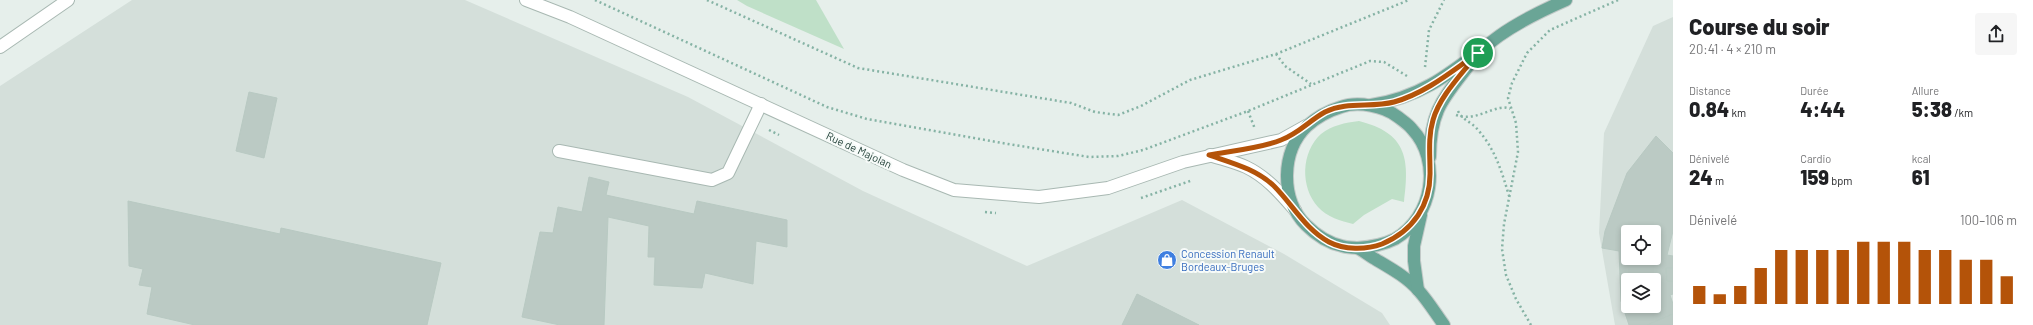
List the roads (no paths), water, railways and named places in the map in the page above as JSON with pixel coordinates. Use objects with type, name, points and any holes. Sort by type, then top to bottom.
[{"type":"main road","points":[[1422,210],[1411,226],[1395,238],[1377,246],[1357,248],[1344,247],[1322,238],[1305,225],[1295,210],[1288,189],[1287,167],[1293,145],[1306,126],[1325,112],[1347,105],[1370,105],[1394,102],[1422,90],[1478,53],[1500,36],[1538,12],[1566,0]]},
{"type":"main road","points":[[1418,290],[1414,261],[1414,246],[1422,210],[1428,193],[1430,174],[1430,134],[1440,104],[1478,53]]},
{"type":"main road","points":[[1370,105],[1394,114],[1413,129],[1426,150],[1430,174]]},
{"type":"main road","points":[[1357,248],[1395,271],[1418,290],[1444,325]]},
{"type":"street","points":[[0,47],[68,0]]},
{"type":"street","name":"Rue de Majolan","points":[[526,0],[570,17],[903,170],[954,190],[1039,198],[1108,188],[1209,155],[1281,140],[1306,126]]},
{"type":"street","points":[[559,151],[712,180],[728,173],[761,104]]},
{"type":"street","points":[[1209,155],[1246,167],[1258,174],[1274,186],[1295,210]]},
{"type":"place","name":"Concession Renault Bordeaux-Bruges","points":[[1167,260]]}]
